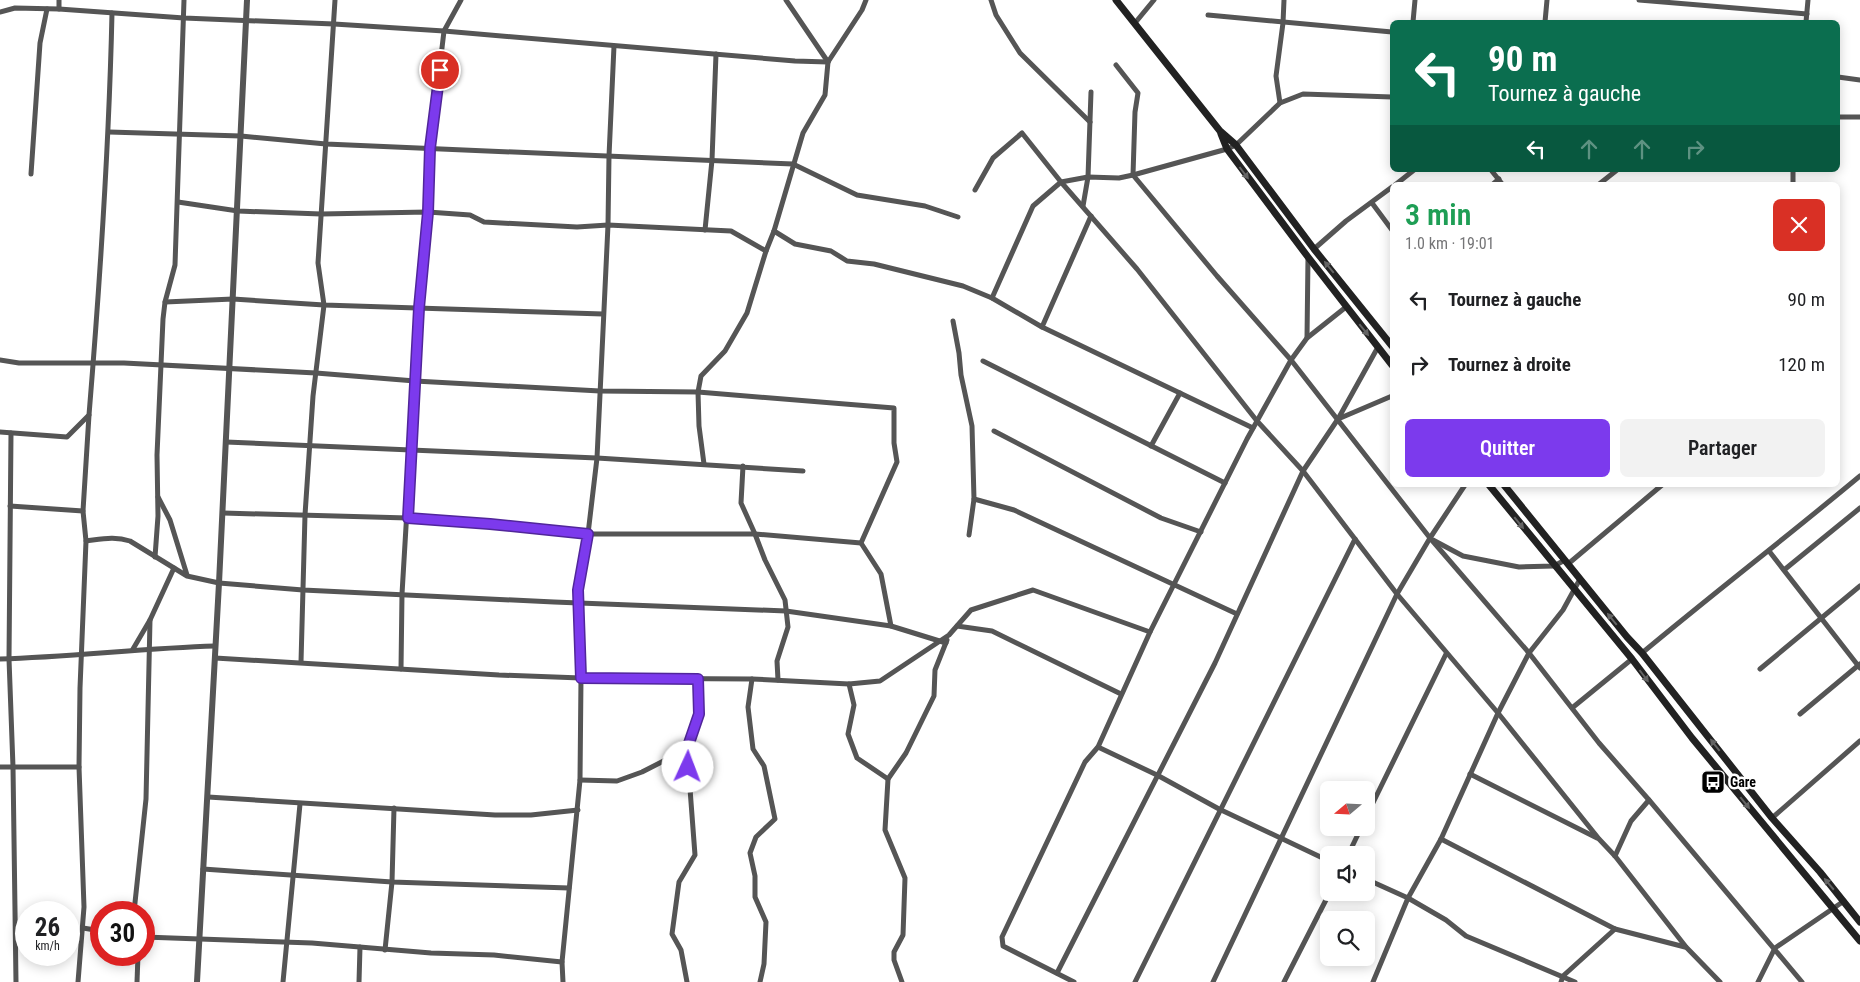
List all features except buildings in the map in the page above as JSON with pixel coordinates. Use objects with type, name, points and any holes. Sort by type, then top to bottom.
[{"type":"main road","points":[[1116,0],[1220,131],[1236,145],[1314,249],[1390,344]]},
{"type":"main road","points":[[1220,131],[1227,149],[1390,362]]},
{"type":"main road","points":[[1491,487],[1573,590],[1632,659],[1692,738],[1860,941]]},
{"type":"main road","points":[[1506,487],[1642,653],[1772,818],[1860,922]]},
{"type":"main road","points":[[1764,826],[1772,818]]},
{"type":"street","points":[[59,0],[59,9]]},
{"type":"street","points":[[155,557],[158,516],[157,494],[163,319],[165,302],[175,265],[184,0]]},
{"type":"street","points":[[197,982],[220,583],[247,0]]},
{"type":"street","points":[[301,662],[304,515],[313,396],[324,304],[318,263],[335,0]]},
{"type":"street","points":[[401,669],[402,594],[419,308],[428,212],[430,148],[444,32],[461,0]]},
{"type":"street","points":[[786,0],[828,62]]},
{"type":"street","points":[[704,464],[699,426],[698,392],[701,376],[725,351],[747,313],[803,133],[825,95],[828,62],[862,10],[866,0]]},
{"type":"street","points":[[991,0],[996,15],[1020,53],[1090,122]]},
{"type":"street","points":[[1135,23],[1154,0]]},
{"type":"street","points":[[1280,103],[1276,76],[1284,0]]},
{"type":"street","points":[[1414,20],[1415,0]]},
{"type":"street","points":[[1545,20],[1547,0]]},
{"type":"street","points":[[1639,0],[1807,14]]},
{"type":"street","points":[[1806,20],[1808,0]]},
{"type":"street","points":[[0,12],[15,8],[59,9],[184,18],[334,24],[828,62]]},
{"type":"street","points":[[31,174],[40,43],[47,9]]},
{"type":"street","points":[[78,982],[84,908],[79,767],[86,541],[83,511],[109,132],[112,13]]},
{"type":"street","points":[[1208,15],[1390,32]]},
{"type":"street","points":[[563,982],[562,962],[580,780],[581,678],[578,590],[588,534],[597,458],[614,46]]},
{"type":"street","points":[[705,230],[712,160],[716,54]]},
{"type":"street","points":[[1116,65],[1138,93],[1135,112],[1133,175],[1217,276],[1291,360],[1390,486]]},
{"type":"street","points":[[1840,78],[1860,80]]},
{"type":"street","points":[[1083,206],[1088,177],[1091,92]]},
{"type":"street","points":[[992,298],[1033,206],[1061,182],[1088,177],[1119,178],[1227,149],[1236,145],[1280,103],[1303,94],[1390,97]]},
{"type":"street","points":[[1840,117],[1860,117]]},
{"type":"street","points":[[109,132],[180,133],[241,136],[326,144],[793,164],[857,195],[925,206],[958,216]]},
{"type":"street","points":[[975,190],[994,158],[1022,133],[1061,182],[1137,269],[1257,421],[1302,472],[1397,594],[1498,713],[1686,947],[1720,982]]},
{"type":"street","points":[[1399,182],[1412,172]]},
{"type":"street","points":[[1493,172],[1499,180],[1496,182]]},
{"type":"street","points":[[1602,182],[1614,172]]},
{"type":"street","points":[[1314,249],[1346,221],[1390,189]]},
{"type":"street","points":[[178,202],[238,211],[321,214],[428,212],[470,214],[484,222],[577,227],[608,225],[731,231],[766,251]]},
{"type":"street","points":[[1372,203],[1390,227]]},
{"type":"street","points":[[1042,327],[1090,216]]},
{"type":"street","points":[[774,231],[795,244],[831,251],[846,261],[874,264],[960,285],[992,298],[1042,327],[1253,428]]},
{"type":"street","points":[[1307,338],[1308,257]]},
{"type":"street","points":[[165,302],[233,299],[603,314]]},
{"type":"street","points":[[1074,982],[1003,946],[1002,937],[1085,762],[1098,747],[1173,584],[1253,428],[1291,360],[1307,338],[1346,307]]},
{"type":"street","points":[[953,321],[961,375],[972,426],[974,499],[969,535]]},
{"type":"street","points":[[1056,973],[1237,614],[1302,472],[1338,419],[1378,347]]},
{"type":"street","points":[[0,360],[161,365],[316,373],[416,381],[600,391],[698,392],[894,408],[894,443],[897,462],[860,543]]},
{"type":"street","points":[[983,361],[1225,483]]},
{"type":"street","points":[[1152,446],[1180,393]]},
{"type":"street","points":[[1338,419],[1390,397]]},
{"type":"street","points":[[0,432],[67,437],[89,415]]},
{"type":"street","points":[[994,431],[1161,518],[1200,532]]},
{"type":"street","points":[[11,433],[9,659],[13,768],[16,982]]},
{"type":"street","points":[[226,442],[597,458],[804,471]]},
{"type":"street","points":[[743,466],[741,503],[756,534],[764,560],[785,600],[788,628],[777,661],[778,680]]},
{"type":"street","points":[[1642,653],[1738,573],[1769,551],[1860,476]]},
{"type":"street","points":[[1391,487],[1430,538],[1529,653],[1598,743],[1649,800],[1802,982]]},
{"type":"street","points":[[1213,982],[1397,594],[1430,538],[1464,487]]},
{"type":"street","points":[[1430,538],[1463,556],[1519,567],[1554,566],[1566,562],[1660,487]]},
{"type":"street","points":[[157,494],[170,520],[187,576]]},
{"type":"street","points":[[974,499],[1014,510],[1237,614]]},
{"type":"street","points":[[10,506],[83,511]]},
{"type":"street","points":[[1784,570],[1860,508]]},
{"type":"street","points":[[223,513],[408,518],[588,534],[756,534],[860,543]]},
{"type":"street","points":[[86,541],[121,538],[130,541],[187,576],[220,583],[303,590],[786,611],[891,626],[944,642]]},
{"type":"street","points":[[1134,982],[1355,539]]},
{"type":"street","points":[[860,543],[881,574],[891,626]]},
{"type":"street","points":[[1769,551],[1860,666],[1800,714]]},
{"type":"street","points":[[132,649],[150,620],[174,568]]},
{"type":"street","points":[[1373,982],[1408,898],[1441,839],[1498,713],[1529,653],[1563,610],[1580,579]]},
{"type":"street","points":[[1760,669],[1860,586]]},
{"type":"street","points":[[902,982],[894,960],[894,952],[902,935],[905,878],[885,830],[888,779],[906,753],[934,696],[935,670],[944,642],[971,610],[1033,590],[1150,632]]},
{"type":"street","points":[[135,901],[146,799],[150,620]]},
{"type":"street","points":[[957,626],[992,631],[1121,694]]},
{"type":"street","points":[[215,658],[581,678],[752,679],[849,684],[880,681],[944,642]]},
{"type":"street","points":[[0,659],[81,655],[132,649],[215,646]]},
{"type":"street","points":[[1375,799],[1446,654]]},
{"type":"street","points":[[1572,708],[1632,659]]},
{"type":"street","points":[[687,982],[681,950],[672,934],[679,882],[695,855],[687,749],[699,714],[698,679]]},
{"type":"street","points":[[752,679],[748,706],[753,749],[764,766],[775,819],[756,837],[750,853],[755,876],[756,897],[766,922],[764,964],[760,982]]},
{"type":"street","points":[[849,684],[854,705],[848,734],[857,758],[888,779]]},
{"type":"street","points":[[1772,818],[1860,743]]},
{"type":"street","points":[[1098,747],[1157,775],[1219,809],[1320,857]]},
{"type":"street","points":[[580,780],[617,781],[642,772],[687,749]]},
{"type":"street","points":[[0,767],[79,767]]},
{"type":"street","points":[[1470,774],[1599,839]]},
{"type":"street","points":[[208,797],[504,815],[531,815],[578,810]]},
{"type":"street","points":[[1614,856],[1631,821],[1649,800]]},
{"type":"street","points":[[283,982],[300,804]]},
{"type":"street","points":[[385,950],[392,882],[394,808]]},
{"type":"street","points":[[1441,839],[1615,929],[1686,947]]},
{"type":"street","points":[[203,868],[392,882],[570,888]]},
{"type":"street","points":[[1375,883],[1408,898],[1446,920],[1466,936],[1562,979],[1575,982]]},
{"type":"street","points":[[1284,982],[1325,901]]},
{"type":"street","points":[[1758,982],[1775,948],[1844,901]]},
{"type":"street","points":[[83,928],[90,929]]},
{"type":"street","points":[[1562,979],[1615,929]]},
{"type":"street","points":[[155,937],[494,955],[562,962]]},
{"type":"street","points":[[359,982],[360,947]]},
{"type":"street","points":[[137,982],[138,966]]},
{"type":"place","name":"Gare","points":[[1713,782]]},
{"type":"route","points":[[440,70],[430,148],[428,212],[419,308],[408,518],[588,534],[578,590],[581,678],[698,679],[699,714],[687,749],[688,767]]}]
